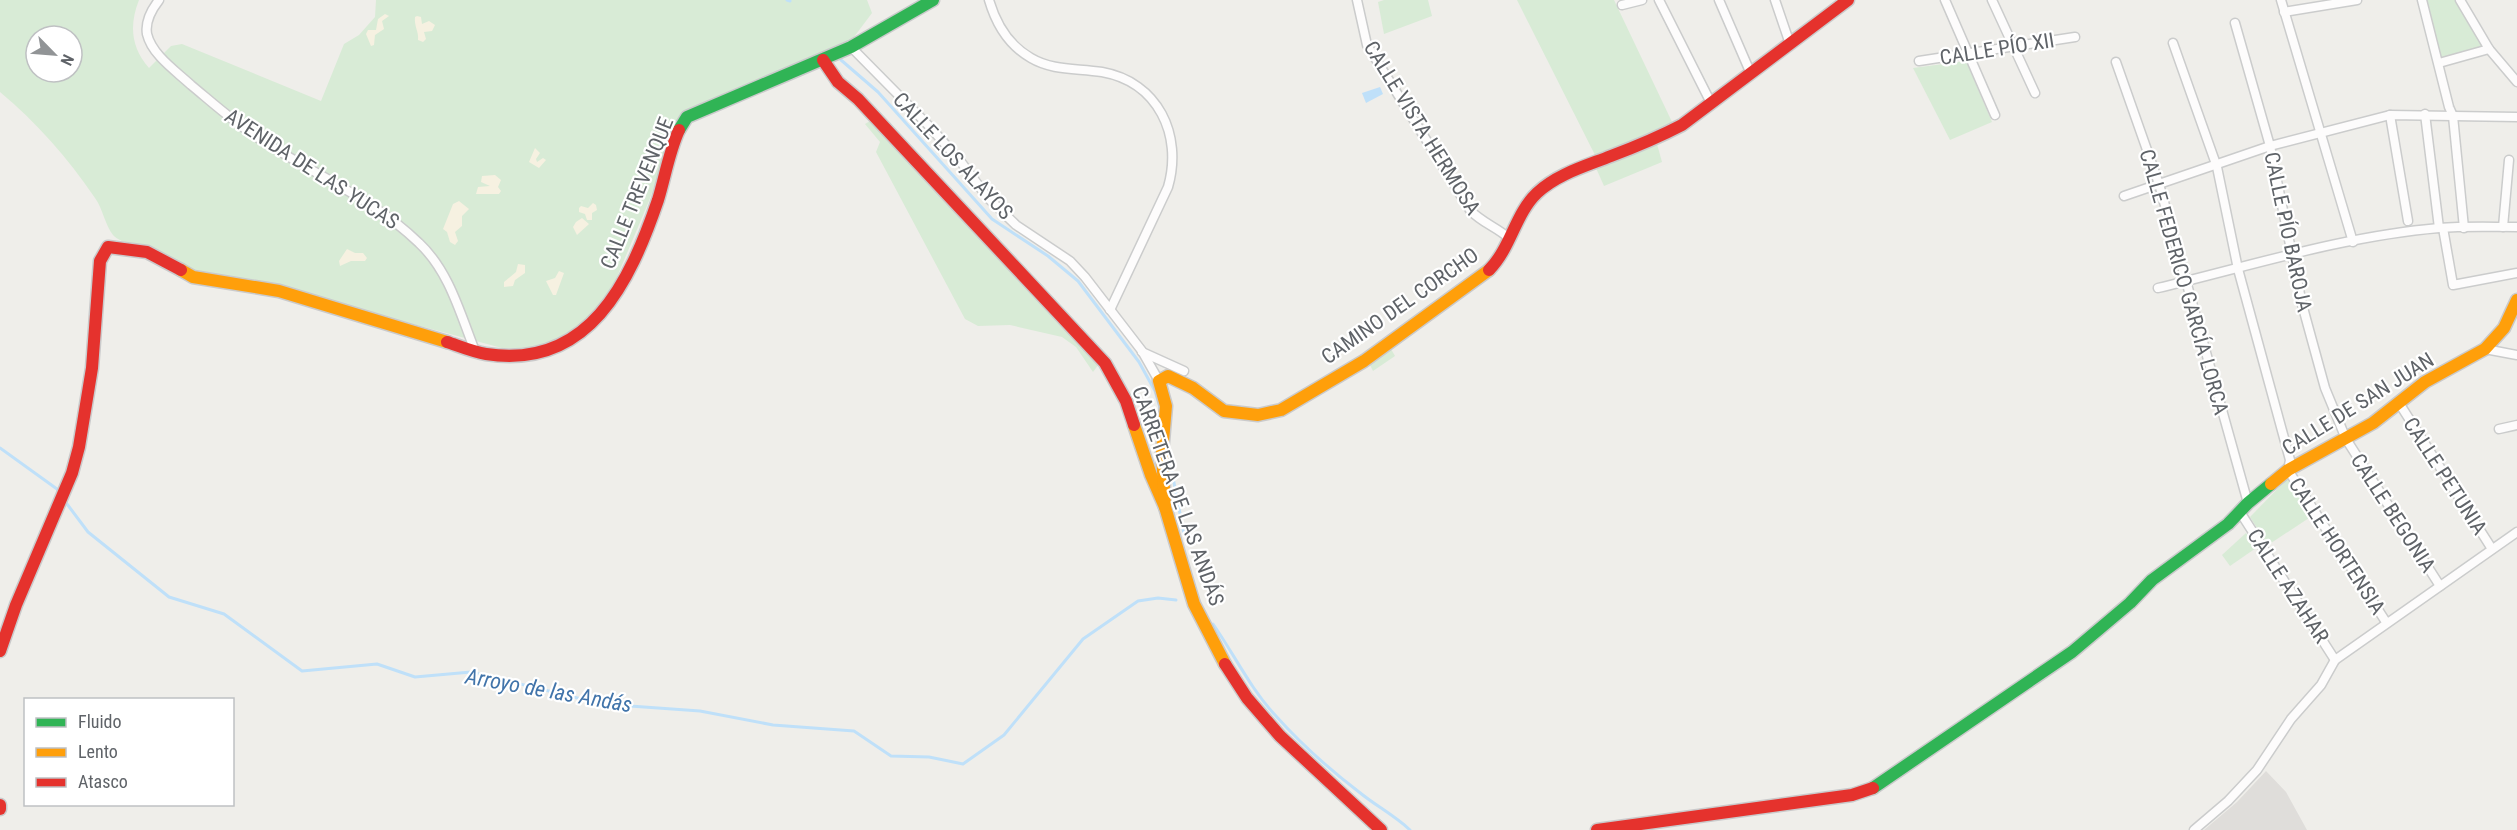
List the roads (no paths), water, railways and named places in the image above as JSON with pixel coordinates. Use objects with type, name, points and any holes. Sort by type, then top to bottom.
[{"type":"street","name":"AVENIDA DE LAS YUCAS","points":[[159,0],[150,16],[147,33],[159,55],[237,123],[370,205],[420,244],[431,255],[446,279],[475,351]]},
{"type":"street","name":"CALLE TREVENQUE","points":[[0,651],[79,452],[87,404],[100,261],[108,247],[147,252],[193,277],[279,291],[475,351],[505,356],[545,351],[567,342],[607,309],[646,231],[662,188],[677,133],[687,117],[694,112],[851,47],[933,0]]},
{"type":"street","points":[[989,0],[994,17],[1004,33],[1030,57],[1046,65],[1065,69],[1102,72],[1140,87],[1162,115],[1170,133],[1173,169],[1168,187],[1110,310]]},
{"type":"street","name":"CALLE VISTA HERMOSA","points":[[1357,0],[1367,45],[1470,210],[1482,223],[1498,229],[1510,239]]},
{"type":"street","points":[[1622,5],[1642,0]]},
{"type":"street","points":[[1659,0],[1711,103]]},
{"type":"street","points":[[1719,0],[1751,74]]},
{"type":"street","points":[[1775,0],[1790,44]]},
{"type":"street","name":"CAMINO DEL CORCHO","points":[[1142,351],[1183,377],[1224,411],[1258,415],[1281,410],[1364,361],[1484,275],[1500,258],[1526,206],[1539,192],[1581,168],[1653,140],[1682,125],[1848,0]]},
{"type":"street","points":[[1945,0],[1995,115]]},
{"type":"street","points":[[1992,0],[2035,93]]},
{"type":"street","points":[[2281,0],[2353,242]]},
{"type":"street","points":[[2284,12],[2355,0]]},
{"type":"street","points":[[2422,0],[2453,116],[2464,228]]},
{"type":"street","points":[[2460,0],[2490,49],[2513,70],[2517,82]]},
{"type":"street","name":"CALLE PÍO BAROJA","points":[[2235,23],[2270,146],[2301,304],[2325,388],[2346,439]]},
{"type":"street","name":"CALLE PÍO XII","points":[[1919,61],[2075,37]]},
{"type":"street","points":[[2173,43],[2215,163],[2238,269],[2290,460],[2288,470]]},
{"type":"street","name":"CALLE LOS ALAYOS","points":[[851,47],[930,127],[961,162],[988,198],[1016,225],[1070,261],[1110,310]]},
{"type":"street","points":[[2439,63],[2490,49]]},
{"type":"street","name":"CARRETERA DE LAS ANDÁS","points":[[822,60],[830,74],[846,91],[858,99],[1100,356],[1115,378],[1126,401],[1151,475],[1165,507],[1194,604],[1218,652],[1247,698],[1280,736],[1381,830]]},
{"type":"street","name":"CALLE FEDERICO GARCÍA LORCA","points":[[2116,62],[2158,184],[2244,507]]},
{"type":"street","points":[[2425,114],[2441,228],[2454,285],[2517,273]]},
{"type":"street","points":[[2390,115],[2408,221]]},
{"type":"street","points":[[2124,196],[2270,146],[2390,115],[2517,117]]},
{"type":"street","points":[[2503,227],[2509,160]]},
{"type":"street","points":[[2158,288],[2292,255],[2400,234],[2441,228],[2517,227]]},
{"type":"street","name":"CALLE DE SAN JUAN","points":[[1597,830],[1852,795],[1871,789],[2072,652],[2130,603],[2152,580],[2211,537],[2288,470],[2346,439],[2425,382],[2485,349],[2504,328],[2517,300]]},
{"type":"street","name":"CAMINO DEL CORCHO","points":[[1110,310],[1153,369],[1163,378],[1183,377]]},
{"type":"street","points":[[2485,349],[2517,355]]},
{"type":"street","points":[[1164,393],[1183,377]]},
{"type":"street","points":[[1151,475],[1167,422],[1163,378]]},
{"type":"street","name":"CALLE PETUNIA","points":[[2398,403],[2492,549]]},
{"type":"street","points":[[2499,429],[2517,425]]},
{"type":"street","name":"CALLE BEGONIA","points":[[2346,439],[2440,586]]},
{"type":"street","points":[[1143,452],[1160,447]]},
{"type":"street","points":[[1160,447],[1165,507]]},
{"type":"street","name":"CALLE HORTENSIA","points":[[2288,470],[2386,622]]},
{"type":"street","name":"CALLE AZAHAR","points":[[2244,507],[2335,660]]},
{"type":"street","points":[[2194,830],[2228,801],[2257,770],[2291,719],[2321,685],[2335,660],[2517,532]]},
{"type":"water","points":[[1380,87],[1383,94],[1366,103],[1362,93]]},
{"type":"waterway","points":[[841,60],[878,92],[992,219],[1048,256],[1078,281],[1139,362],[1155,391],[1161,411]]},
{"type":"waterway","points":[[1167,447],[1184,534]]},
{"type":"waterway","name":"Arroyo de las Andás","points":[[0,448],[57,489],[60,494]]},
{"type":"waterway","name":"Arroyo de las Andás","points":[[64,500],[88,532],[169,597],[224,614],[302,671],[377,664],[415,677],[471,672],[602,704],[700,711],[773,725],[854,731],[891,756],[929,757],[963,764],[1004,735],[1083,639],[1138,601],[1158,598],[1176,600]]},
{"type":"waterway","name":"Arroyo de las Andás","points":[[1213,624],[1266,705],[1305,746],[1365,797],[1410,830]]}]
